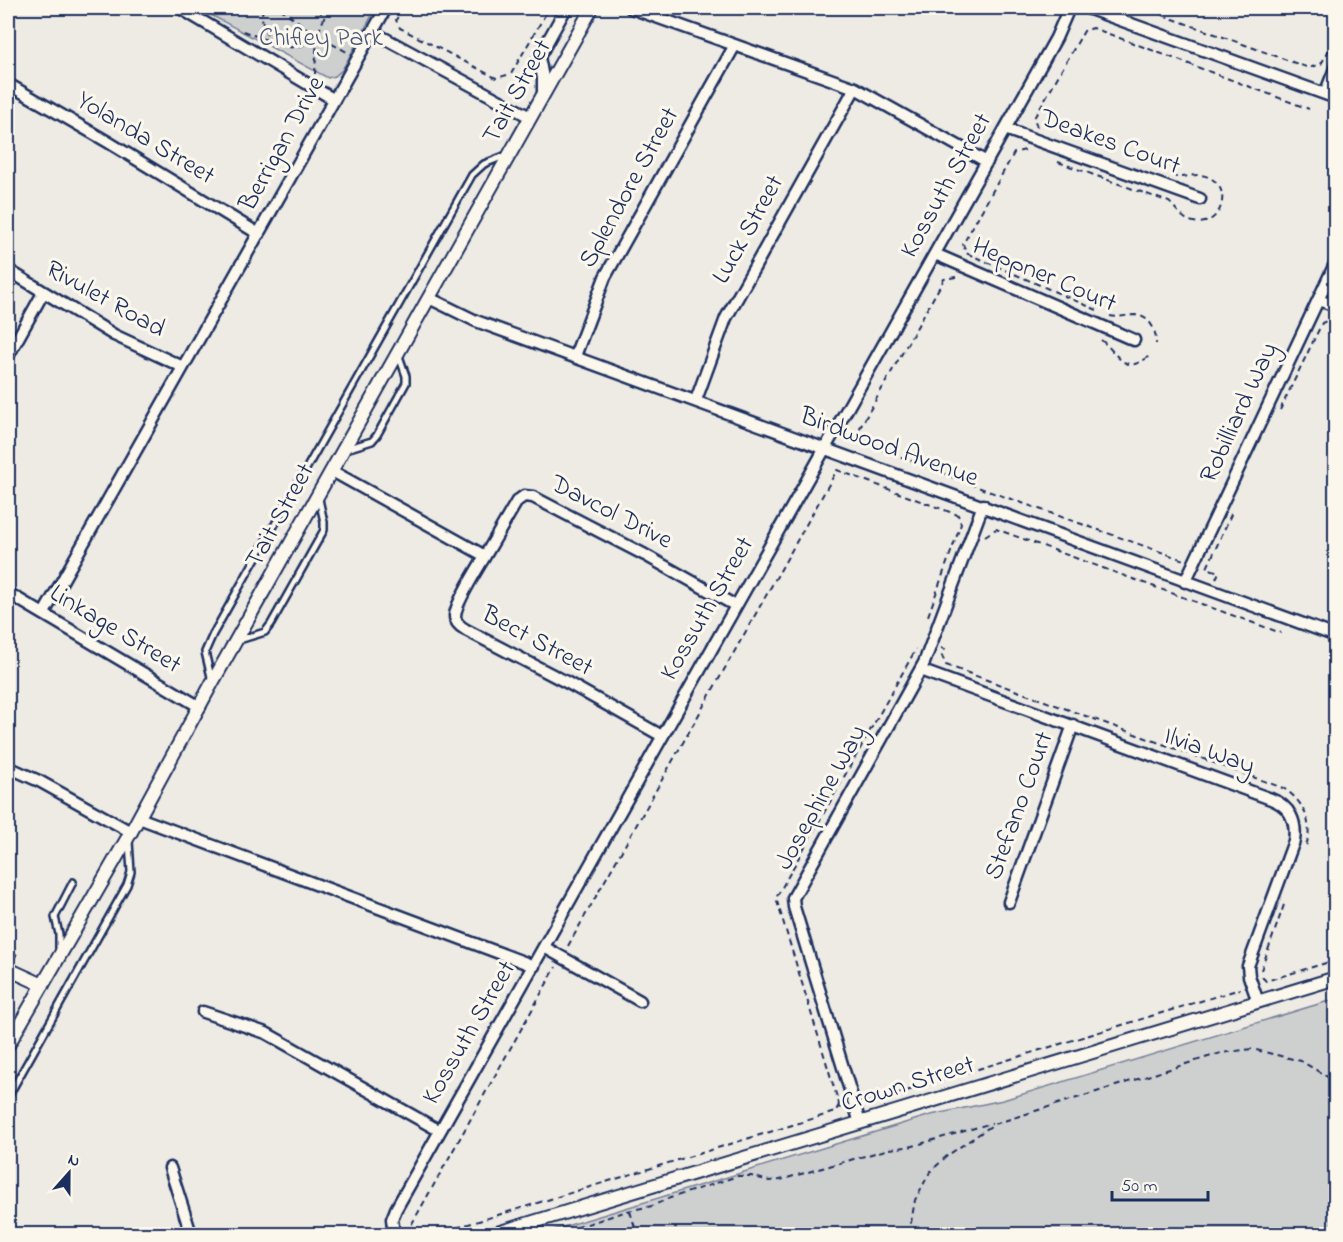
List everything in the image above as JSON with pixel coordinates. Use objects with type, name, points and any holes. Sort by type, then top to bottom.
[{"type":"street","points":[[180,8],[333,99]]},
{"type":"street","name":"Berrigan Drive","points":[[44,613],[386,8]]},
{"type":"street","points":[[543,94],[539,57],[566,8]]},
{"type":"street","name":"Tait Street","points":[[8,1046],[11,1035],[43,986],[130,834],[212,682],[592,8]]},
{"type":"street","points":[[631,8],[855,88],[987,162]]},
{"type":"street","name":"Kossuth Street","points":[[394,1234],[392,1223],[394,1214],[987,162],[1056,38],[1069,8]]},
{"type":"street","points":[[1087,8],[1330,96],[1335,66]]},
{"type":"street","points":[[373,32],[530,117]]},
{"type":"street","name":"Splendore Street","points":[[574,356],[605,277],[735,45]]},
{"type":"street","name":"Yolanda Street","points":[[8,84],[259,234]]},
{"type":"street","name":"Luck Street","points":[[696,400],[726,318],[855,88]]},
{"type":"street","name":"Deakes Court","points":[[1005,129],[1200,199]]},
{"type":"street","name":"Heppner Court","points":[[935,254],[1134,340]]},
{"type":"street","name":"Robilliard Way","points":[[1185,582],[1335,262]]},
{"type":"street","name":"Rivulet Road","points":[[8,270],[114,335],[183,367]]},
{"type":"street","points":[[8,356],[43,293]]},
{"type":"street","name":"Birdwood Avenue","points":[[429,298],[476,321],[696,400],[824,450],[983,505],[1335,636]]},
{"type":"street","points":[[1318,300],[1335,306]]},
{"type":"street","points":[[332,471],[485,556]]},
{"type":"street","name":"Davcol Drive","points":[[485,556],[515,504],[522,497],[527,496],[635,549],[736,606]]},
{"type":"street","name":"Josephine Way","points":[[860,1123],[793,898],[920,669],[932,644],[983,505]]},
{"type":"street","name":"Bect Street","points":[[485,556],[458,606],[455,616],[458,623],[466,630],[568,683],[662,736]]},
{"type":"street","name":"Linkage Street","points":[[8,593],[200,707]]},
{"type":"street","name":"Ilvia Way","points":[[920,669],[1275,800],[1285,807],[1295,828],[1294,841],[1249,963],[1248,972],[1258,1002]]},
{"type":"street","name":"Stefano Court","points":[[1009,902],[1073,726]]},
{"type":"street","points":[[8,767],[130,834]]},
{"type":"street","points":[[139,818],[534,966]]},
{"type":"street","points":[[544,947],[640,1001]]},
{"type":"street","points":[[8,969],[43,986]]},
{"type":"street","name":"Crown Street","points":[[494,1234],[1335,978]]},
{"type":"street","points":[[203,1012],[266,1033],[440,1131]]},
{"type":"street","points":[[170,1168],[191,1234]]},
{"type":"lane","points":[[212,682],[205,652],[206,645],[472,175],[484,165],[509,155]]},
{"type":"lane","points":[[343,452],[371,442],[377,435],[406,383],[399,352]]},
{"type":"lane","points":[[235,642],[248,635],[265,632],[324,530],[319,494]]},
{"type":"lane","points":[[8,1098],[128,885],[131,872],[130,834]]},
{"type":"lane","points":[[58,958],[59,934],[55,917],[73,882]]},
{"type":"path","points":[[263,8],[261,19],[264,29],[274,43]]},
{"type":"path","points":[[280,8],[317,36],[349,53]]},
{"type":"path","points":[[320,8],[322,21]]},
{"type":"path","points":[[314,76],[317,71],[315,54],[317,36],[328,8]]},
{"type":"path","points":[[403,8],[396,20],[400,28],[496,78],[511,74],[549,8]]},
{"type":"path","points":[[1143,8],[1309,68],[1321,64],[1335,38]]},
{"type":"path","points":[[1037,128],[1034,118],[1084,31],[1093,27],[1309,109]]},
{"type":"path","points":[[242,30],[285,47],[301,46],[317,36]]},
{"type":"path","points":[[1024,149],[1014,153],[963,244],[966,253],[1112,316],[1143,317],[1154,329],[1156,344]]},
{"type":"path","points":[[1058,162],[1169,202],[1191,222],[1208,221],[1218,213],[1223,200],[1222,192],[1215,181],[1202,175],[1174,177]]},
{"type":"path","points":[[964,280],[953,276],[944,279],[857,433],[860,441],[988,491],[1219,572],[1212,592]]},
{"type":"path","points":[[1278,415],[1322,323],[1331,319],[1335,321]]},
{"type":"path","points":[[1102,340],[1115,357],[1126,363],[1140,362],[1149,356]]},
{"type":"path","points":[[411,1234],[409,1229],[837,470],[958,515],[961,524],[927,617]]},
{"type":"path","points":[[1207,568],[1234,507]]},
{"type":"path","points":[[960,527],[986,536],[987,532],[996,529],[1281,633]]},
{"type":"path","points":[[932,644],[945,649],[942,656],[946,665],[1282,788],[1296,798],[1306,815],[1309,836],[1305,849]]},
{"type":"path","points":[[436,1234],[835,1113],[839,1104],[776,898],[916,647]]},
{"type":"path","points":[[1266,981],[1259,974],[1287,898]]},
{"type":"path","points":[[8,949],[17,953]]},
{"type":"path","points":[[838,1107],[842,1110],[855,1107],[1335,960]]},
{"type":"path","points":[[557,1234],[652,1206],[672,1197],[738,1176],[751,1176],[769,1181],[780,1180],[889,1149],[913,1146],[999,1122],[1221,1053],[1252,1049],[1301,1061],[1335,1082]]},
{"type":"path","points":[[909,1234],[915,1200],[930,1172],[963,1143],[999,1122]]},
{"type":"path","points":[[630,1211],[637,1234]]},
{"type":"green space","name":"Chifley Park","points":[[198,8],[376,8],[342,70],[328,78]]},
{"type":"green space","points":[[1335,999],[1335,1234],[540,1234],[931,1115],[1003,1100]]}]
